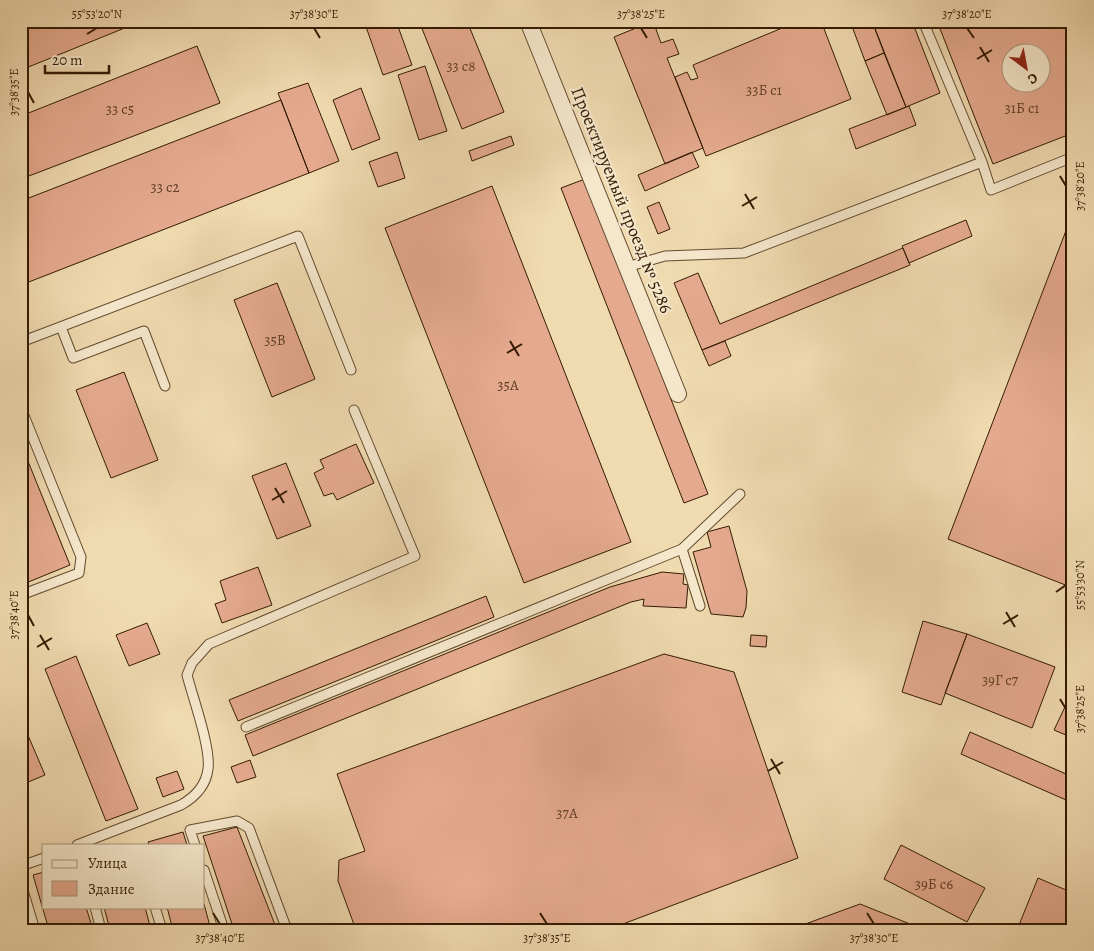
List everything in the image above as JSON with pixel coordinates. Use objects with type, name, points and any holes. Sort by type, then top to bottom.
[{"type":"street","name":"Проектируемый проезд № 5286","points":[[528,21],[678,394]]},
{"type":"lane","points":[[923,21],[982,162],[991,190],[1073,157]]},
{"type":"lane","points":[[627,267],[665,256],[744,254],[982,162]]},
{"type":"lane","points":[[21,342],[298,236],[351,370]]},
{"type":"lane","points":[[61,326],[73,358],[144,331],[165,386]]},
{"type":"lane","points":[[21,408],[81,557],[79,573],[21,595]]},
{"type":"lane","points":[[80,844],[182,805],[193,798],[202,787],[208,769],[207,752],[187,675],[192,663],[209,644],[415,556],[354,410]]},
{"type":"lane","points":[[246,727],[682,549],[740,494]]},
{"type":"lane","points":[[682,549],[700,606]]},
{"type":"lane","points":[[195,844],[190,830],[237,821],[248,828],[287,930]]},
{"type":"lane","points":[[21,866],[42,859]]},
{"type":"lane","points":[[205,873],[224,930]]},
{"type":"lane","points":[[22,887],[35,930]]},
{"type":"lane","points":[[94,908],[101,930]]},
{"type":"lane","points":[[155,908],[162,930]]},
{"type":"building","points":[[21,21],[142,21],[21,70]]},
{"type":"building","points":[[364,21],[396,21],[412,65],[383,75]]},
{"type":"building","points":[[419,21],[467,21],[504,112],[462,129]]},
{"type":"building","points":[[653,21],[661,43],[673,39],[679,54],[667,58],[703,148],[665,164],[614,37]]},
{"type":"building","points":[[799,21],[821,21],[851,99],[706,156],[675,77],[687,72],[691,80],[698,78],[693,65]]},
{"type":"building","points":[[850,21],[872,21],[884,53],[865,61]]},
{"type":"building","points":[[872,21],[912,21],[940,93],[906,107]]},
{"type":"building","points":[[937,21],[1073,21],[1073,133],[993,164]]},
{"type":"building","points":[[197,46],[220,103],[21,179],[21,134],[24,133],[21,116]]},
{"type":"building","points":[[884,53],[906,107],[887,115],[865,61]]},
{"type":"building","points":[[425,66],[447,131],[419,140],[398,75]]},
{"type":"building","points":[[308,83],[339,161],[309,173],[278,93]]},
{"type":"building","points":[[361,88],[380,139],[352,150],[333,100]]},
{"type":"building","points":[[281,100],[309,173],[21,285],[21,201]]},
{"type":"building","points":[[909,106],[916,125],[856,149],[849,129]]},
{"type":"building","points":[[511,136],[514,145],[472,161],[469,151]]},
{"type":"building","points":[[397,152],[405,178],[378,187],[369,162]]},
{"type":"building","points":[[692,152],[699,167],[645,191],[638,175]]},
{"type":"building","points":[[585,179],[708,494],[684,503],[561,188]]},
{"type":"building","points":[[492,186],[631,542],[524,583],[385,228]]},
{"type":"building","points":[[659,202],[670,229],[658,234],[647,207]]},
{"type":"building","points":[[966,220],[972,236],[909,263],[902,246]]},
{"type":"building","points":[[1067,228],[1073,230],[1073,588],[948,539]]},
{"type":"building","points":[[903,248],[910,265],[702,350],[674,283],[698,273],[720,324]]},
{"type":"building","points":[[277,283],[315,379],[272,397],[234,300]]},
{"type":"building","points":[[725,341],[731,356],[709,366],[702,350]]},
{"type":"building","points":[[124,372],[158,460],[111,478],[76,390]]},
{"type":"building","points":[[21,444],[70,565],[21,585]]},
{"type":"building","points":[[356,444],[374,483],[337,500],[333,493],[324,496],[314,473],[324,468],[320,460]]},
{"type":"building","points":[[286,463],[311,526],[277,539],[252,476]]},
{"type":"building","points":[[729,526],[747,591],[746,608],[743,617],[711,614],[693,552],[711,547],[707,532]]},
{"type":"building","points":[[258,567],[272,605],[222,623],[215,604],[226,600],[220,581]]},
{"type":"building","points":[[662,572],[684,574],[683,584],[688,585],[686,608],[643,606],[644,599],[631,602],[253,756],[245,735],[610,587]]},
{"type":"building","points":[[486,596],[494,617],[238,721],[229,700]]},
{"type":"building","points":[[923,621],[967,634],[941,705],[902,692]]},
{"type":"building","points":[[147,623],[160,654],[129,666],[116,635]]},
{"type":"building","points":[[967,634],[1055,667],[1032,728],[945,693]]},
{"type":"building","points":[[751,635],[767,636],[766,647],[750,646]]},
{"type":"building","points":[[664,654],[734,672],[798,858],[607,930],[356,930],[338,881],[339,860],[365,851],[337,774]]},
{"type":"building","points":[[76,656],[138,809],[106,821],[45,669]]},
{"type":"building","points":[[1073,690],[1073,738],[1054,730]]},
{"type":"building","points":[[21,719],[45,775],[21,785]]},
{"type":"building","points":[[970,732],[1073,777],[1073,803],[961,754]]},
{"type":"building","points":[[250,760],[256,777],[237,783],[231,767]]},
{"type":"building","points":[[177,771],[184,789],[163,797],[156,778]]},
{"type":"building","points":[[237,827],[277,930],[234,930],[203,836]]},
{"type":"building","points":[[183,832],[187,844],[149,844],[148,842]]},
{"type":"building","points":[[901,845],[985,888],[967,922],[884,879]]},
{"type":"building","points":[[42,873],[42,906],[33,875]]},
{"type":"building","points":[[1038,878],[1073,893],[1073,907],[1063,930],[1017,930]]},
{"type":"building","points":[[860,904],[925,930],[789,930]]},
{"type":"building","points":[[43,908],[86,908],[93,930],[49,930]]},
{"type":"building","points":[[104,908],[145,908],[151,930],[110,930]]},
{"type":"building","points":[[167,908],[205,908],[211,930],[173,930]]}]
